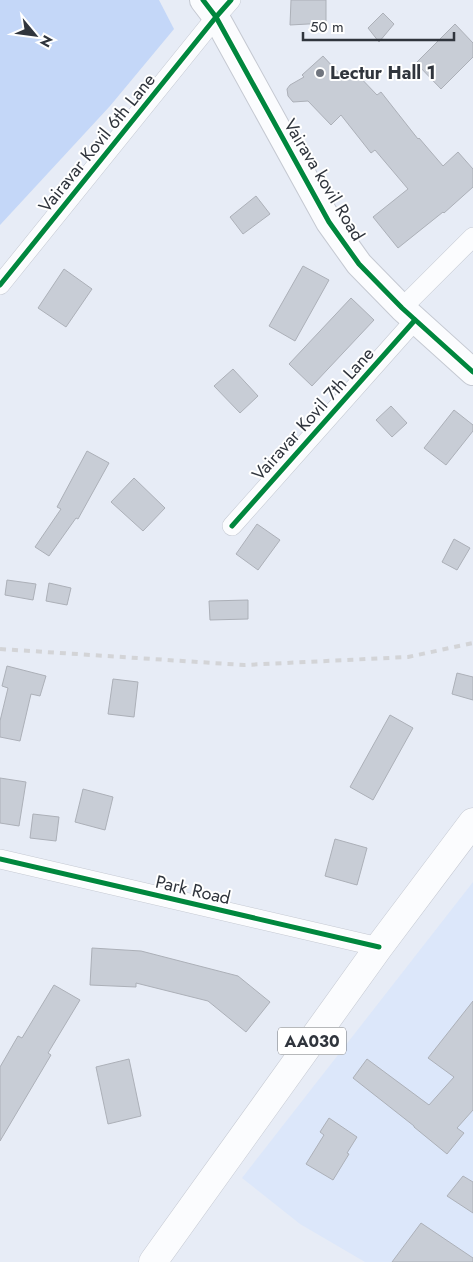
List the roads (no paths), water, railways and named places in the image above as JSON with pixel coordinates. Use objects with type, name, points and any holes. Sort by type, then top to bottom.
[{"type":"highway","name":"AA030","points":[[153,1262],[379,947],[473,822]]},
{"type":"street","name":"Vairavar Kovil 6th Lane","points":[[0,285],[217,6]]},
{"type":"street","name":"Vairava kovil Road","points":[[217,6],[328,222],[359,264],[409,314],[473,372]]},
{"type":"street","name":"Vairavar Kovil 7th Lane","points":[[232,526],[473,237]]},
{"type":"street","name":"Park Road","points":[[0,859],[379,947]]},
{"type":"railway","points":[[0,649],[244,665],[408,657],[473,643]]},
{"type":"place","name":"Lectur Hall 1","points":[[320,73]]}]
